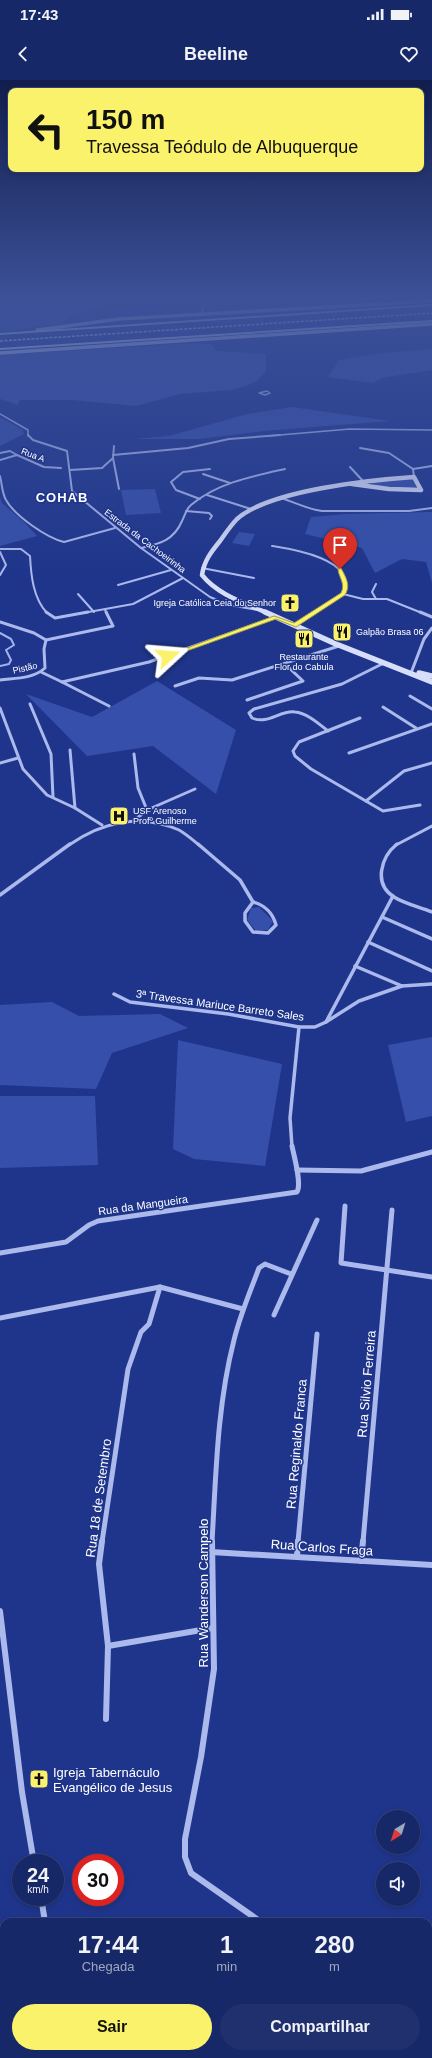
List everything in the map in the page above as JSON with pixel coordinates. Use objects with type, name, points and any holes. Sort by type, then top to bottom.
[{"type":"main road","points":[[352,484],[389,490],[421,490],[414,478],[363,481],[281,498],[251,509],[235,522],[207,557],[202,568],[202,575],[209,584],[225,594],[339,646],[411,672],[432,682]]},
{"type":"main road","points":[[411,672],[432,676]]},
{"type":"street","points":[[260,392],[263,394],[269,392]]},
{"type":"street","name":"Estrada da Cachoeirinha","points":[[0,414],[28,430],[28,436],[32,440],[67,451],[72,490],[115,528],[141,548],[219,602],[260,610]]},
{"type":"street","points":[[70,470],[102,468],[113,457],[188,448],[237,438],[344,430],[432,430]]},
{"type":"street","points":[[114,446],[113,457],[119,489]]},
{"type":"street","points":[[360,448],[389,453],[413,469],[432,466]]},
{"type":"street","points":[[0,453],[10,451],[16,453],[17,455]]},
{"type":"street","name":"Rua A","points":[[0,460],[17,455],[44,467],[62,468]]},
{"type":"street","points":[[350,467],[363,481]]},
{"type":"street","points":[[200,499],[176,490],[171,482],[175,477],[185,471],[210,469]]},
{"type":"street","points":[[141,548],[161,544],[173,537],[191,504],[207,495],[230,483],[245,478],[285,469]]},
{"type":"street","points":[[413,469],[414,478]]},
{"type":"street","points":[[203,474],[230,483]]},
{"type":"street","points":[[0,476],[6,502],[37,529],[57,541],[64,542],[115,528]]},
{"type":"street","points":[[207,495],[251,509]]},
{"type":"street","points":[[281,498],[305,505],[309,509],[322,511],[409,511],[432,508]]},
{"type":"street","points":[[186,511],[209,512],[212,516],[210,519]]},
{"type":"street","points":[[272,546],[313,555],[330,562],[340,569],[344,576],[346,588],[343,594],[294,625]]},
{"type":"street","points":[[0,549],[21,549],[30,556],[35,594],[49,616],[61,618],[138,602],[183,578]]},
{"type":"street","points":[[0,552],[6,565],[0,575]]},
{"type":"street","points":[[202,568],[254,578]]},
{"type":"street","points":[[118,585],[171,570]]},
{"type":"street","points":[[376,584],[372,592],[376,598]]},
{"type":"street","points":[[78,594],[94,612]]},
{"type":"street","points":[[343,594],[363,599],[383,598],[407,606],[432,617]]},
{"type":"street","points":[[0,622],[34,633],[46,640],[113,626],[105,610]]},
{"type":"street","points":[[62,682],[82,676],[153,661],[276,617]]},
{"type":"street","points":[[411,672],[424,639],[432,628]]},
{"type":"street","name":"Pistão","points":[[0,680],[41,672],[45,668],[44,649],[46,640]]},
{"type":"street","points":[[175,686],[199,678],[232,680],[339,646]]},
{"type":"street","points":[[328,731],[297,712],[290,712],[261,721],[252,718],[249,713],[254,709],[342,684],[384,663]]},
{"type":"street","points":[[247,700],[303,681],[285,664]]},
{"type":"street","points":[[41,672],[109,706]]},
{"type":"street","points":[[410,696],[432,709]]},
{"type":"street","points":[[30,704],[51,754],[52,798]]},
{"type":"street","points":[[383,707],[416,728]]},
{"type":"street","points":[[0,708],[23,769],[43,791],[52,798],[74,808],[102,826]]},
{"type":"street","points":[[360,718],[299,742],[294,751],[295,756],[311,769],[383,811],[420,805]]},
{"type":"street","points":[[349,753],[416,728],[432,724]]},
{"type":"street","points":[[70,750],[74,808]]},
{"type":"street","points":[[134,754],[138,788],[148,810]]},
{"type":"street","points":[[0,763],[18,758]]},
{"type":"street","points":[[366,801],[404,771],[432,764]]},
{"type":"street","points":[[136,820],[148,810],[195,789]]},
{"type":"street","points":[[0,896],[74,840],[102,826],[115,822],[136,820],[171,825],[189,834],[238,879],[249,892],[253,902],[262,906],[274,918],[276,925],[268,932],[253,932],[245,925],[244,920],[246,909],[253,902]]},
{"type":"street","points":[[432,826],[399,841],[383,858],[381,876],[383,883],[392,896],[432,912]]},
{"type":"street","points":[[326,1022],[392,896]]},
{"type":"street","points":[[382,917],[432,939]]},
{"type":"street","points":[[368,942],[432,971]]},
{"type":"street","points":[[355,966],[402,986],[432,984]]},
{"type":"street","name":"3ª Travessa Mariuce Barreto Sales","points":[[114,994],[130,1002],[228,1014],[299,1027],[315,1027],[326,1022],[359,1001],[402,986]]},
{"type":"street","points":[[299,1027],[290,1118],[290,1136],[297,1170],[361,1171],[432,1152]]},
{"type":"street","name":"Rua da Mangueira","points":[[0,1253],[66,1242],[76,1236],[85,1226],[98,1221],[295,1193],[299,1189],[297,1170]]},
{"type":"street","points":[[345,1206],[341,1263],[432,1277]]},
{"type":"street","name":"Rua Silvio Ferreira","points":[[361,1561],[392,1210]]},
{"type":"street","points":[[274,1315],[291,1274],[317,1220]]},
{"type":"street","name":"Rua Wanderson Campelo","points":[[255,1918],[191,1873],[186,1864],[185,1839],[201,1757],[214,1669],[211,1552],[218,1439],[224,1388],[234,1340],[243,1309],[259,1268],[262,1264],[291,1274]]},
{"type":"street","points":[[0,1318],[160,1287],[243,1309]]},
{"type":"street","name":"Rua 18 de Setembro","points":[[106,1719],[108,1646],[99,1564],[100,1556],[128,1369],[141,1332],[149,1324],[160,1287]]},
{"type":"street","name":"Rua Reginaldo Franca","points":[[297,1556],[317,1334]]},
{"type":"street","name":"Rua Carlos Fraga","points":[[211,1552],[432,1565]]},
{"type":"street","points":[[0,1611],[22,1792],[32,1854]]},
{"type":"street","points":[[108,1646],[213,1628]]},
{"type":"street","points":[[42,1906],[44,1918]]},
{"type":"shaded area","points":[[0,392],[202,392],[180,394],[136,406],[73,400],[20,400],[18,405],[0,399]]},
{"type":"shaded area","points":[[292,407],[391,421],[264,431],[199,439],[134,439],[169,436],[247,414]]},
{"type":"shaded area","points":[[0,417],[22,429],[24,434],[0,446]]},
{"type":"shaded area","points":[[413,479],[417,487],[413,488],[383,487],[372,484],[369,481]]},
{"type":"shaded area","points":[[155,489],[161,513],[126,515],[121,490]]},
{"type":"shaded area","points":[[0,497],[2,503],[25,523],[37,536],[0,546]]},
{"type":"shaded area","points":[[432,512],[432,583],[426,562],[402,559],[375,573],[362,548],[305,534],[311,517],[346,514]]},
{"type":"shaded area","points":[[239,532],[255,534],[249,546],[232,543]]},
{"type":"shaded area","points":[[157,681],[236,730],[216,794],[153,746],[87,756],[26,694],[92,717]]},
{"type":"shaded area","points":[[259,907],[273,921],[268,930],[256,931],[247,920],[251,908]]},
{"type":"shaded area","points":[[52,1002],[79,1016],[160,1014],[188,1028],[112,1053],[96,1089],[0,1085],[0,1005]]},
{"type":"shaded area","points":[[432,1037],[432,1116],[406,1122],[388,1045]]},
{"type":"shaded area","points":[[178,1040],[282,1064],[265,1166],[194,1159],[173,1149]]},
{"type":"shaded area","points":[[0,1096],[95,1096],[98,1165],[0,1168]]},
{"type":"waterway","points":[[0,633],[11,639],[14,645],[6,650],[11,660],[9,664],[0,666]]},
{"type":"place","name":"Igreja Católica Ceia do Senhor","points":[[290,603]]},
{"type":"place","name":"Galpão Brasa 06","points":[[342,632]]},
{"type":"place","name":"Restaurante Flor do Cabula","points":[[304,639]]},
{"type":"place","name":"USF Arenoso Profº Guilherme","points":[[119,816]]},
{"type":"place","name":"Igreja Tabernáculo Evangélico de Jesus","points":[[39,1779]]},
{"type":"district","name":"COHAB","points":[[62,497]]},
{"type":"route","points":[[168,656],[276,617],[294,625],[343,594],[346,588],[346,583],[340,569]]}]
